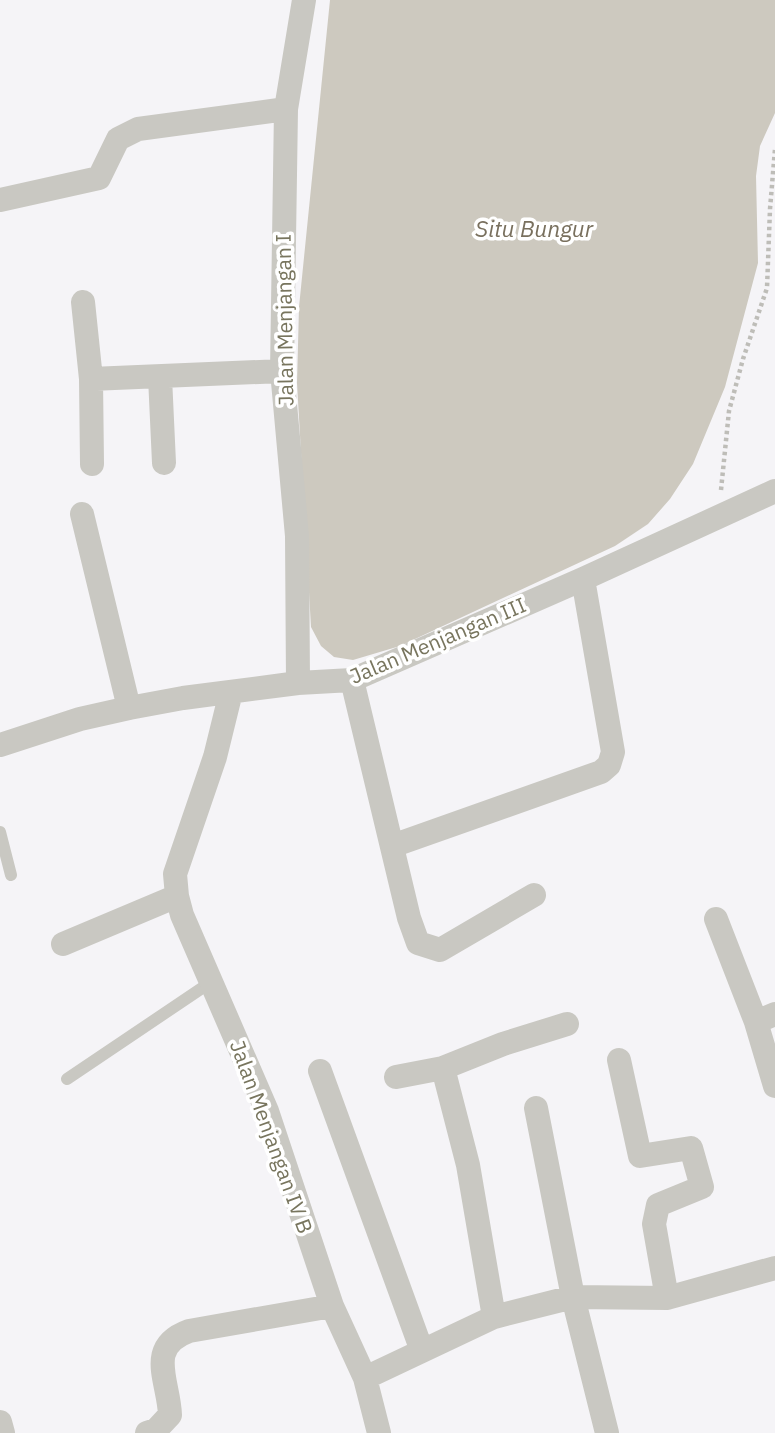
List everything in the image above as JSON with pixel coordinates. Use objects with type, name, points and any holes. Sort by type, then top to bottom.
[{"type":"street","name":"Jalan Menjangan I","points":[[298,683],[297,536],[282,371],[286,109],[304,0]]},
{"type":"street","points":[[0,200],[99,178],[118,139],[138,129],[286,109]]},
{"type":"street","points":[[83,302],[91,379],[92,464]]},
{"type":"street","points":[[91,379],[282,371]]},
{"type":"street","points":[[160,377],[164,464]]},
{"type":"street","name":"Jalan Menjangan III","points":[[0,746],[80,719],[129,708],[298,683],[352,680],[775,491]]},
{"type":"street","points":[[82,513],[129,708]]},
{"type":"street","points":[[391,846],[601,772],[609,765],[613,752],[583,579]]},
{"type":"street","points":[[352,680],[391,846],[418,943],[440,950],[534,895]]},
{"type":"street","points":[[63,944],[177,896],[175,874],[215,757],[231,692]]},
{"type":"street","name":"Jalan Menjangan IV B","points":[[177,896],[182,915],[267,1111],[332,1306],[365,1378],[379,1433]]},
{"type":"street","points":[[716,919],[766,1018],[775,1086]]},
{"type":"street","points":[[396,1077],[443,1068],[503,1044],[567,1024]]},
{"type":"street","points":[[619,1060],[640,1156],[691,1149],[702,1187],[659,1205],[654,1224],[667,1298]]},
{"type":"street","points":[[443,1068],[468,1166],[494,1317]]},
{"type":"street","points":[[320,1071],[422,1351]]},
{"type":"street","points":[[536,1108],[573,1297],[607,1433]]},
{"type":"street","points":[[365,1378],[494,1317],[573,1297],[667,1298],[775,1268]]},
{"type":"street","points":[[147,1433],[156,1430],[170,1415],[163,1352],[167,1342],[175,1336],[189,1331],[332,1306]]},
{"type":"street","points":[[0,1422],[3,1433]]},
{"type":"lane","points":[[0,832],[12,875]]},
{"type":"lane","points":[[67,1079],[211,982]]},
{"type":"path","points":[[719,515],[729,411],[766,288],[769,209],[775,149]]},
{"type":"water","name":"Situ Bungur","points":[[330,0],[775,0],[775,113],[760,146],[756,176],[758,263],[725,387],[693,464],[670,499],[648,524],[615,546],[400,646],[353,660],[334,657],[321,646],[311,627],[297,383],[299,307]]}]
